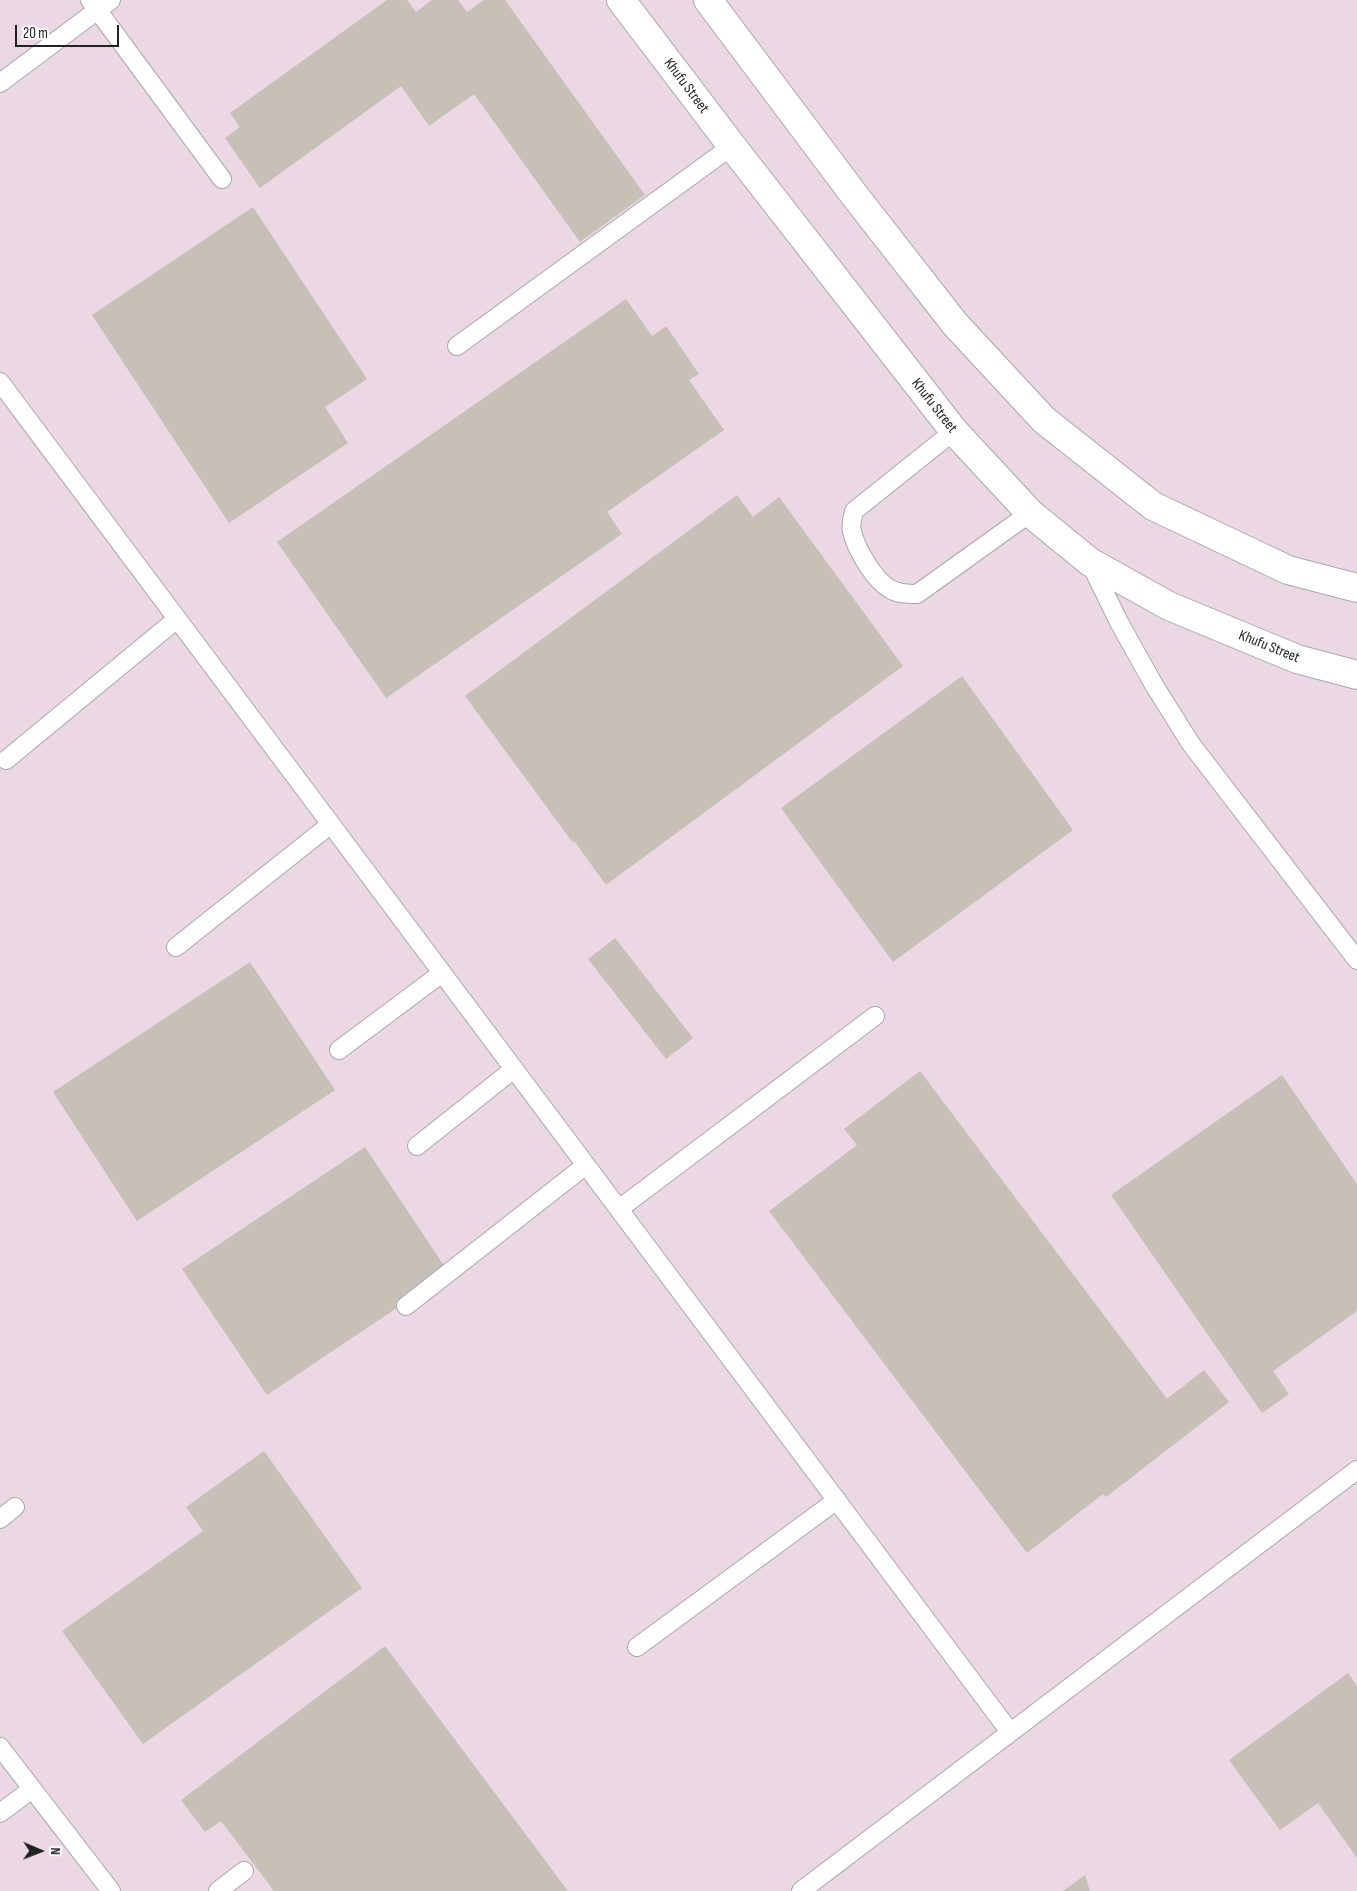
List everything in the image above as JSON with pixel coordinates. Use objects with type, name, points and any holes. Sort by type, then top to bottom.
[{"type":"street","name":"Khufu Street","points":[[621,0],[954,432],[1030,513],[1090,562],[1178,610],[1297,659],[1357,674]]},
{"type":"street","points":[[708,0],[855,196],[955,324],[1044,420],[1153,506],[1288,570],[1357,588]]},
{"type":"lane","points":[[0,83],[99,3],[222,179]]},
{"type":"lane","points":[[457,346],[732,146]]},
{"type":"lane","points":[[0,382],[1010,1732]]},
{"type":"lane","points":[[954,432],[854,511],[851,529],[863,556],[878,579],[891,590],[903,594],[917,594],[1030,513]]},
{"type":"lane","points":[[1090,562],[1120,624],[1149,676],[1191,744],[1357,960]]},
{"type":"lane","points":[[6,760],[177,619]]},
{"type":"lane","points":[[176,947],[331,824]]},
{"type":"lane","points":[[339,1050],[442,973]]},
{"type":"lane","points":[[619,1209],[875,1016]]},
{"type":"lane","points":[[416,1146],[514,1069]]},
{"type":"lane","points":[[406,1306],[586,1165]]},
{"type":"lane","points":[[801,1891],[1357,1470]]},
{"type":"lane","points":[[637,1647],[837,1500]]},
{"type":"lane","points":[[0,1519],[15,1507]]},
{"type":"lane","points":[[0,1747],[111,1891]]},
{"type":"lane","points":[[0,1813],[32,1789]]},
{"type":"lane","points":[[218,1891],[244,1871]]},
{"type":"shaded area","points":[[0,0],[1357,0],[1357,1891],[0,1891]]},
{"type":"building","points":[[387,0],[407,0],[416,12],[432,0],[458,0],[467,12],[484,0],[505,0],[645,195],[580,242],[474,94],[429,126],[401,86],[260,188],[225,138],[240,127],[230,113]]},
{"type":"building","points":[[253,207],[367,379],[325,407],[348,443],[229,523],[92,315]]},
{"type":"building","points":[[626,299],[652,336],[666,326],[699,374],[689,380],[724,430],[607,512],[622,534],[386,698],[277,542]]},
{"type":"building","points":[[737,495],[753,517],[779,497],[903,666],[606,885],[465,696]]},
{"type":"building","points":[[962,676],[1073,830],[893,962],[781,808]]},
{"type":"building","points":[[615,938],[693,1038],[666,1059],[588,959]]},
{"type":"building","points":[[250,962],[335,1090],[137,1221],[53,1092]]},
{"type":"building","points":[[920,1071],[1167,1399],[1204,1370],[1229,1402],[1106,1497],[1103,1494],[1027,1553],[769,1211],[857,1145],[844,1129]]},
{"type":"building","points":[[1282,1075],[1357,1184],[1357,1311],[1273,1371],[1289,1394],[1262,1413],[1111,1195]]},
{"type":"building","points":[[365,1147],[449,1273],[267,1395],[182,1269]]},
{"type":"building","points":[[264,1451],[362,1588],[143,1744],[62,1631],[203,1531],[186,1507]]},
{"type":"building","points":[[385,1646],[568,1891],[274,1891],[221,1821],[205,1832],[181,1800]]},
{"type":"building","points":[[1348,1673],[1357,1686],[1357,1858],[1318,1803],[1280,1830],[1229,1760]]},
{"type":"building","points":[[1085,1875],[1090,1891],[1063,1891]]}]
